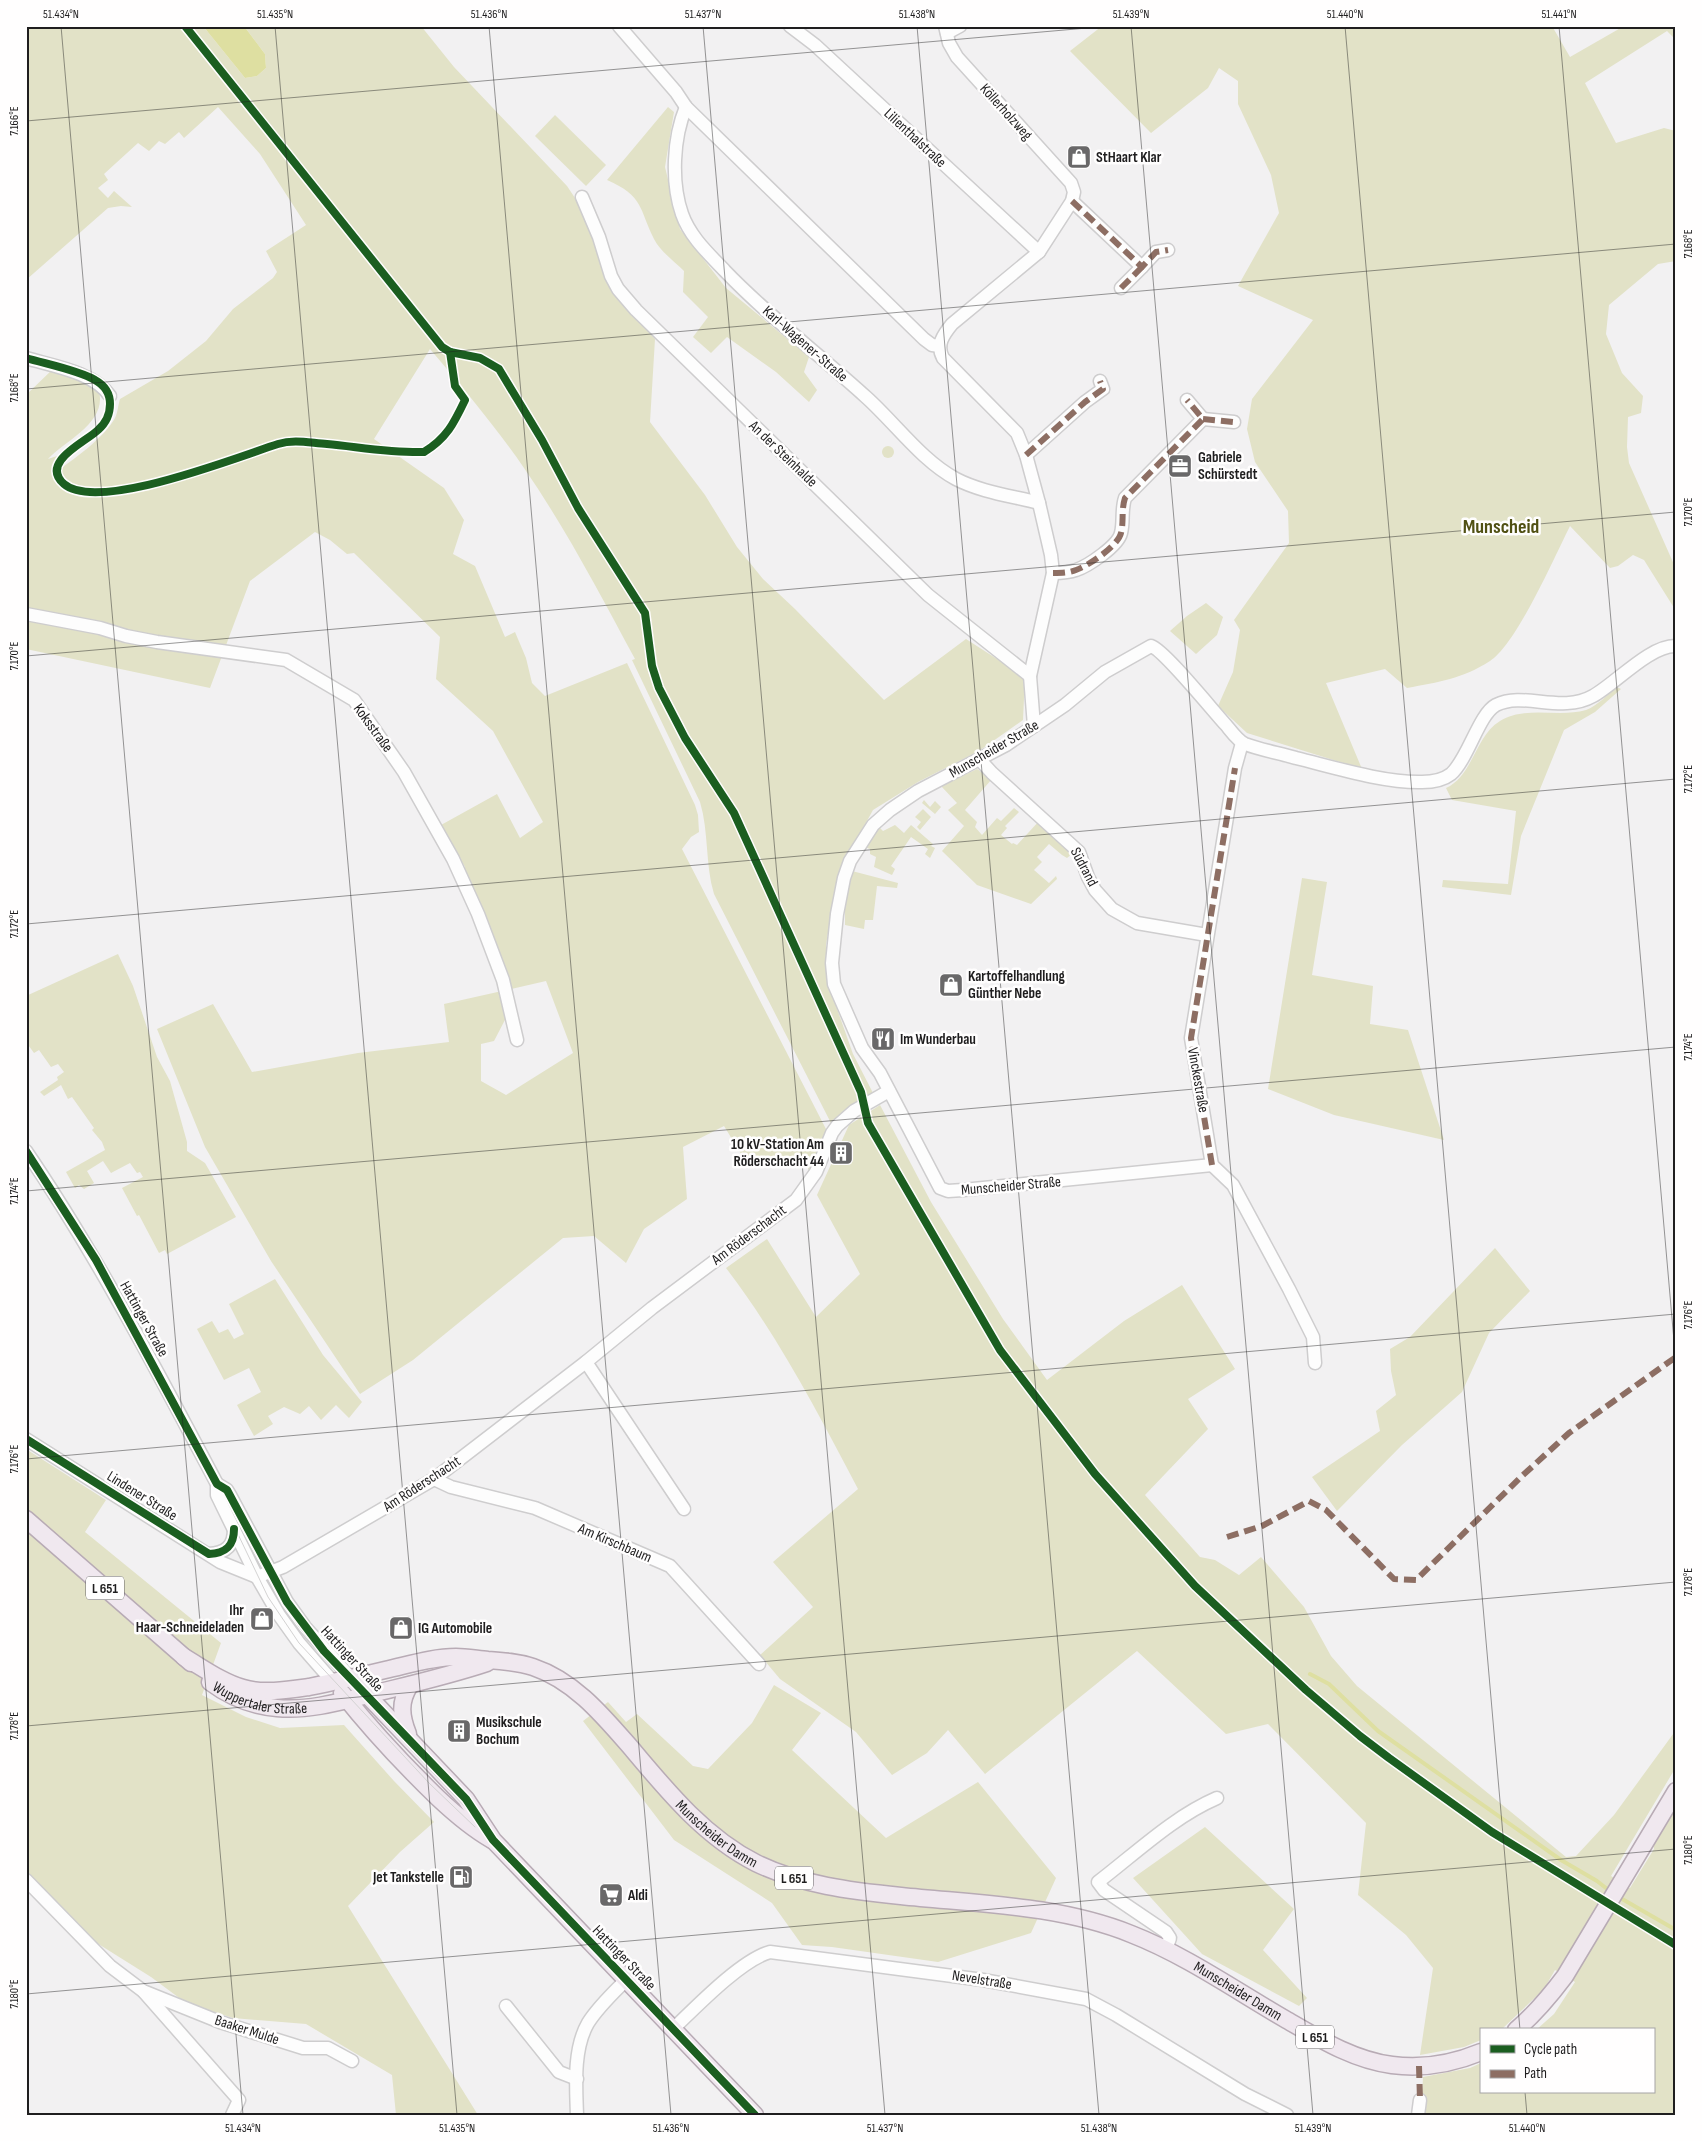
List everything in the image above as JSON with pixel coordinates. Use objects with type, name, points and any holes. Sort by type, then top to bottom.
[{"type":"main road","name":"Wuppertaler Straße","points":[[26,1519],[184,1657],[205,1678],[219,1688],[246,1702],[278,1708],[306,1707],[347,1700]]},
{"type":"main road","name":"Wuppertaler Straße","points":[[184,1657],[216,1676],[243,1688],[272,1690],[309,1687]]},
{"type":"main road","name":"Munscheider Damm","points":[[351,1678],[425,1661],[453,1657],[494,1660],[532,1666],[551,1674],[566,1684],[603,1716],[694,1818],[735,1850],[776,1872],[833,1888],[872,1894],[1043,1911],[1076,1917],[1113,1927],[1166,1950],[1314,2036],[1360,2058],[1391,2065],[1418,2066],[1443,2064],[1480,2052]]},
{"type":"main road","name":"Munscheider Damm","points":[[368,1695],[410,1685],[494,1660]]},
{"type":"main road","name":"Hattinger Straße","points":[[309,1687],[351,1678],[466,1799],[493,1840],[755,2115]]},
{"type":"main road","name":"Hattinger Straße","points":[[333,1682],[422,1783],[474,1830],[493,1840]]},
{"type":"main road","name":"Hattinger Straße","points":[[410,1685],[401,1706],[402,1720],[411,1741]]},
{"type":"main road","name":"Hattinger Straße","points":[[347,1700],[368,1695]]},
{"type":"main road","points":[[1518,2028],[1547,2000],[1565,1976],[1676,1791]]},
{"type":"street","points":[[619,26],[676,92],[686,107],[924,339],[932,345],[940,346]]},
{"type":"street","name":"Lilienthalstraße","points":[[790,26],[815,45],[1039,252]]},
{"type":"street","name":"Köllerholzweg","points":[[960,26],[946,30],[949,43],[958,57],[1071,183],[1074,192],[1072,202]]},
{"type":"street","name":"Karl-Wagener-Straße","points":[[686,107],[679,124],[675,143],[678,194],[682,214],[703,248],[745,292],[868,398],[941,469],[957,479],[982,488],[1039,503]]},
{"type":"street","name":"An der Steinhalde","points":[[582,196],[599,238],[611,276],[618,290],[636,310],[928,596],[1030,676]]},
{"type":"street","points":[[1034,726],[1030,676],[1053,573],[1052,554],[1026,454],[1016,430],[943,358],[940,346],[945,333],[952,324],[1039,252],[1072,202],[1142,267]]},
{"type":"street","points":[[1121,288],[1156,252],[1168,250]]},
{"type":"street","points":[[26,358],[92,378],[105,388],[110,396]]},
{"type":"street","points":[[1026,454],[1103,388],[1100,381]]},
{"type":"street","points":[[1187,400],[1203,419],[1234,422]]},
{"type":"street","points":[[1053,573],[1066,573],[1079,569],[1113,546],[1122,532],[1121,512],[1125,498],[1203,419]]},
{"type":"street","name":"Koksstraße","points":[[26,614],[100,628],[126,636],[157,642],[286,660],[354,700],[404,771],[453,859],[478,914],[503,980],[517,1040]]},
{"type":"street","name":"Munscheider Straße","points":[[1212,1165],[1083,1179],[963,1190],[943,1190],[936,1184],[880,1072],[862,1048],[834,984],[833,946],[844,878],[850,860],[873,825],[918,791],[980,760],[1066,705],[1105,672],[1151,646],[1156,648],[1170,662],[1242,743]]},
{"type":"street","points":[[1242,743],[1326,766],[1413,782],[1434,782],[1449,775],[1457,768],[1494,706],[1516,701],[1565,704],[1580,702],[1595,695],[1661,648],[1676,646]]},
{"type":"street","name":"Vinckestraße","points":[[1212,1165],[1191,1038],[1235,768],[1242,743]]},
{"type":"street","name":"Südrand","points":[[980,760],[1079,852],[1095,890],[1112,909],[1137,923],[1208,935]]},
{"type":"street","name":"Am Röderschacht","points":[[271,1572],[434,1479],[586,1362],[652,1308],[796,1200],[816,1172],[832,1133],[837,1126],[854,1111],[889,1091]]},
{"type":"street","name":"Hattinger Straße","points":[[26,1151],[96,1260],[217,1484],[217,1495],[257,1577],[290,1631],[333,1682]]},
{"type":"street","points":[[1212,1165],[1232,1185],[1289,1289],[1313,1337],[1316,1362]]},
{"type":"street","points":[[586,1362],[684,1509]]},
{"type":"street","name":"Lindener Straße","points":[[26,1439],[220,1562],[257,1577]]},
{"type":"street","name":"Am Kirschbaum","points":[[434,1479],[452,1488],[535,1508],[670,1566],[760,1664]]},
{"type":"street","name":"Hattinger Straße","points":[[217,1484],[227,1490],[287,1602],[305,1628],[351,1678]]},
{"type":"street","points":[[209,1554],[219,1554],[230,1547],[234,1538],[234,1529]]},
{"type":"street","points":[[257,1577],[271,1572]]},
{"type":"street","points":[[1166,1950],[1170,1938],[1166,1932],[1104,1890],[1098,1882],[1178,1820],[1202,1804],[1217,1798]]},
{"type":"street","name":"Baaker Mulde","points":[[26,1880],[110,1966],[143,1990],[239,2100],[232,2115]]},
{"type":"street","name":"Nevelstraße","points":[[674,2029],[744,1966],[761,1955],[770,1952],[906,1969],[983,1980],[1086,1999],[1116,2014],[1246,2094],[1287,2115]]},
{"type":"street","points":[[578,2115],[577,2079],[580,2046],[588,2023],[626,1980]]},
{"type":"street","name":"Baaker Mulde","points":[[143,1990],[220,2022],[303,2048],[328,2048],[352,2061]]},
{"type":"street","points":[[506,2006],[559,2072],[577,2079]]},
{"type":"street","points":[[1418,2115],[1420,2100]]},
{"type":"shaded area","points":[[26,26],[179,26],[284,155],[289,150],[190,26],[203,26],[245,78],[257,76],[266,68],[265,54],[244,26],[421,26],[454,67],[567,186],[577,201],[589,222],[608,283],[655,339],[650,422],[705,495],[737,547],[763,579],[884,700],[966,639],[1025,677],[1023,720],[979,751],[918,782],[873,810],[841,868],[826,945],[829,986],[853,1054],[873,1093],[843,1114],[832,1125],[714,894],[700,802],[632,660],[635,659],[554,514],[513,452],[430,349],[374,439],[444,488],[464,520],[453,554],[475,566],[505,637],[515,632],[526,658],[532,683],[545,696],[627,663],[695,805],[698,815],[699,832],[691,837],[682,849],[827,1131],[809,1172],[805,1157],[746,1162],[724,1126],[683,1147],[687,1199],[644,1229],[626,1263],[594,1236],[563,1238],[413,1360],[360,1394],[271,1261],[205,1147],[157,1029],[213,1004],[252,1072],[358,1053],[449,1042],[444,1004],[502,991],[453,868],[465,867],[441,825],[497,794],[520,838],[543,822],[493,731],[436,679],[440,637],[354,553],[347,554],[330,540],[315,532],[250,581],[210,688],[26,649],[26,395],[53,369],[78,377],[99,391],[100,402],[91,422],[48,459],[60,455],[54,466],[54,473],[79,455],[104,433],[115,418],[120,399],[168,371],[206,341],[233,309],[273,278],[277,272],[266,251],[306,225],[260,154],[218,107],[184,138],[179,132],[165,144],[159,141],[149,151],[138,143],[104,174],[108,180],[98,188],[108,198],[114,191],[132,207],[108,208],[26,280]],"holes":[[[546,981],[573,1053],[506,1095],[481,1081],[481,1044],[494,1041],[506,1018],[502,991]]]},
{"type":"shaded area","points":[[203,26],[244,26],[265,54],[266,68],[257,76],[245,78]]},
{"type":"shaded area","points":[[1102,26],[1552,26],[1570,57],[1624,26],[1676,26],[1676,40],[1667,31],[1585,83],[1616,143],[1664,128],[1676,131],[1676,261],[1658,264],[1609,305],[1606,334],[1622,373],[1643,396],[1641,413],[1628,417],[1627,447],[1629,463],[1676,569],[1676,611],[1644,560],[1633,555],[1618,566],[1610,568],[1570,526],[1523,619],[1500,652],[1490,661],[1460,676],[1407,688],[1385,669],[1326,683],[1362,769],[1247,733],[1218,706],[1233,672],[1240,630],[1234,620],[1289,543],[1288,511],[1255,462],[1247,429],[1252,399],[1313,320],[1238,286],[1279,213],[1271,175],[1238,104],[1238,81],[1219,68],[1208,88],[1151,133],[1070,51]]},
{"type":"shaded area","points":[[668,107],[674,112],[665,167],[680,229],[726,288],[809,357],[804,372],[817,390],[809,402],[776,372],[727,337],[711,353],[693,337],[708,317],[683,292],[684,271],[664,252],[654,239],[639,204],[634,198],[619,186],[607,180]]},
{"type":"shaded area","points":[[555,115],[606,165],[586,186],[535,136]]},
{"type":"shaded area","points":[[888,446],[894,452],[888,458],[882,452]]},
{"type":"shaded area","points":[[1206,603],[1223,617],[1217,635],[1196,654],[1170,631]]},
{"type":"shaded area","points":[[1617,687],[1621,689],[1595,712],[1564,730],[1521,836],[1511,895],[1442,887],[1443,880],[1508,884],[1516,811],[1452,800],[1446,788],[1462,775],[1485,736],[1492,728],[1510,716],[1520,714],[1564,713],[1586,710],[1598,703]]},
{"type":"shaded area","points":[[977,769],[992,779],[965,810],[977,822],[975,827],[982,835],[997,818],[1001,821],[1014,808],[1019,812],[1005,826],[1007,828],[1001,835],[1012,844],[1017,845],[1040,820],[1069,848],[1072,854],[1067,858],[1049,844],[1037,857],[1042,862],[1034,870],[1049,883],[1056,876],[1057,879],[1031,904],[977,885],[942,851],[964,826],[948,810],[957,803],[941,786]]},
{"type":"shaded area","points":[[924,800],[930,807],[935,801],[941,807],[935,814],[922,803]]},
{"type":"shaded area","points":[[923,809],[931,817],[920,830],[917,827],[921,822],[915,817]]},
{"type":"shaded area","points":[[895,825],[904,833],[911,825],[933,844],[931,846],[935,848],[930,858],[925,854],[928,849],[911,837],[891,866],[895,869],[892,875],[874,867],[876,857],[870,854],[870,849],[864,847],[879,827],[883,831]]},
{"type":"shaded area","points":[[852,871],[898,883],[897,888],[877,886],[873,920],[865,920],[864,929],[845,925],[845,905]]},
{"type":"shaded area","points":[[1302,878],[1327,882],[1312,975],[1373,986],[1370,1024],[1408,1030],[1444,1140],[1334,1115],[1268,1089]]},
{"type":"shaded area","points":[[118,954],[133,986],[157,1057],[170,1081],[187,1142],[187,1151],[205,1163],[236,1217],[167,1254],[165,1250],[159,1253],[122,1188],[143,1177],[140,1172],[137,1173],[130,1163],[111,1173],[103,1161],[87,1171],[94,1183],[84,1189],[79,1185],[75,1188],[66,1172],[105,1150],[102,1142],[92,1130],[94,1128],[72,1097],[68,1099],[61,1085],[44,1096],[40,1092],[58,1080],[57,1077],[64,1072],[58,1064],[51,1067],[39,1050],[34,1053],[26,1042],[26,996]]},
{"type":"shaded area","points":[[880,1105],[931,1202],[1003,1319],[1047,1380],[1124,1321],[1182,1285],[1235,1369],[1188,1399],[1208,1429],[1145,1495],[1200,1557],[1215,1560],[1239,1575],[1261,1557],[1304,1607],[1331,1656],[1357,1686],[1566,1857],[1576,1856],[1614,1815],[1676,1730],[1676,1767],[1611,1876],[1630,1888],[1654,1849],[1653,1843],[1676,1807],[1676,2115],[1421,2115],[1423,2077],[1470,2068],[1480,2063],[1480,2094],[1654,2094],[1654,2028],[1538,2028],[1554,2014],[1575,1982],[1555,1970],[1544,1989],[1503,2028],[1480,2028],[1480,2040],[1464,2047],[1420,2055],[1433,1968],[1406,1935],[1358,1895],[1366,1823],[1268,1724],[1226,1734],[1137,1651],[985,1774],[948,1730],[927,1753],[892,1775],[856,1732],[780,1679],[760,1655],[813,1607],[773,1562],[858,1489],[780,1348],[726,1268],[767,1239],[816,1317],[860,1274],[817,1195],[849,1125]]},
{"type":"shaded area","points":[[1495,1248],[1530,1291],[1489,1333],[1462,1392],[1402,1445],[1337,1511],[1312,1477],[1380,1431],[1376,1411],[1396,1395],[1391,1371],[1390,1349],[1410,1337]]},
{"type":"shaded area","points":[[275,1279],[323,1355],[362,1402],[349,1418],[336,1405],[321,1420],[309,1406],[300,1414],[284,1407],[268,1416],[273,1424],[254,1436],[237,1405],[261,1392],[249,1368],[224,1380],[197,1329],[212,1321],[219,1333],[228,1329],[234,1339],[244,1334],[229,1304]]},
{"type":"shaded area","points":[[26,1449],[106,1500],[85,1532],[221,1643],[202,1695],[246,1717],[280,1728],[344,1725],[434,1822],[400,1852],[348,1906],[478,2115],[396,2115],[392,2075],[306,2024],[233,2018],[186,2003],[151,1977],[92,1940],[53,1898],[26,1874]]},
{"type":"shaded area","points":[[774,1685],[821,1713],[792,1750],[886,1838],[978,1782],[1056,1878],[1031,1933],[938,1962],[832,1947],[802,1945],[772,1903],[674,1840],[583,1721],[608,1702],[626,1722],[637,1714],[693,1766],[708,1769],[752,1723]]},
{"type":"shaded area","points":[[1205,1827],[1294,1909],[1263,1950],[1307,1998],[1299,2006],[1202,1954],[1133,1878]]},
{"type":"waterway","points":[[1310,1674],[1329,1684],[1378,1731],[1561,1860],[1597,1881],[1611,1892]]},
{"type":"waterway","points":[[1617,1896],[1676,1930]]},
{"type":"tram line","points":[[26,1146],[55,1189],[116,1290],[273,1586],[299,1627],[320,1653],[534,1880],[760,2115]]},
{"type":"tram line","points":[[236,1530],[268,1597],[299,1643],[429,1783],[475,1827]]},
{"type":"marked path","points":[[1072,201],[1142,267],[1156,252],[1168,250]]},
{"type":"marked path","points":[[1121,288],[1142,267]]},
{"type":"marked path","points":[[1026,455],[1085,402],[1103,389],[1100,381]]},
{"type":"marked path","points":[[1053,573],[1073,571],[1081,568],[1102,555],[1119,538],[1122,529],[1125,498],[1203,419],[1187,400]]},
{"type":"marked path","points":[[1203,419],[1234,422]]},
{"type":"marked path","points":[[1212,1165],[1191,1038],[1235,768]]},
{"type":"marked path","points":[[1227,1537],[1262,1526],[1309,1501],[1326,1510],[1394,1579],[1416,1580],[1522,1476],[1569,1433],[1676,1357]]},
{"type":"marked path","points":[[1419,2066],[1420,2100]]},
{"type":"cycle path","points":[[185,26],[442,347],[450,352],[480,358],[499,369],[542,440],[578,508],[645,613],[652,666],[659,688],[685,738],[734,813],[861,1092],[868,1123],[1000,1350],[1095,1474],[1195,1586],[1306,1690],[1360,1736],[1492,1832],[1676,1945]]},
{"type":"cycle path","points":[[26,358],[88,376],[106,390],[110,404],[105,421],[98,430],[67,453],[57,468],[58,476],[64,484],[81,491],[106,492],[135,488],[168,480],[278,444],[290,442],[308,442],[388,451],[424,452],[439,441],[449,429],[465,400],[455,386],[450,352]]},
{"type":"cycle path","points":[[26,1151],[96,1260],[217,1484],[227,1490],[287,1602],[324,1651],[466,1799],[493,1840],[755,2115]]},
{"type":"cycle path","points":[[26,1439],[209,1554],[228,1548],[234,1535],[234,1529]]},
{"type":"place","name":"StHaart Klar","points":[[1079,157]]},
{"type":"place","name":"Gabriele Schürstedt","points":[[1180,466]]},
{"type":"place","name":"Kartoffelhandlung Günther Nebe","points":[[951,985]]},
{"type":"place","name":"Im Wunderbau","points":[[883,1039]]},
{"type":"place","name":"10 kV-Station Am Röderschacht 44","points":[[841,1153]]},
{"type":"place","name":"Ihr Haar-Schneideladen","points":[[262,1619]]},
{"type":"place","name":"IG Automobile","points":[[401,1628]]},
{"type":"place","name":"Musikschule Bochum","points":[[459,1731]]},
{"type":"place","name":"Jet Tankstelle","points":[[461,1877]]},
{"type":"place","name":"Aldi","points":[[611,1895]]},
{"type":"district","name":"Munscheid","points":[[1501,527]]}]
